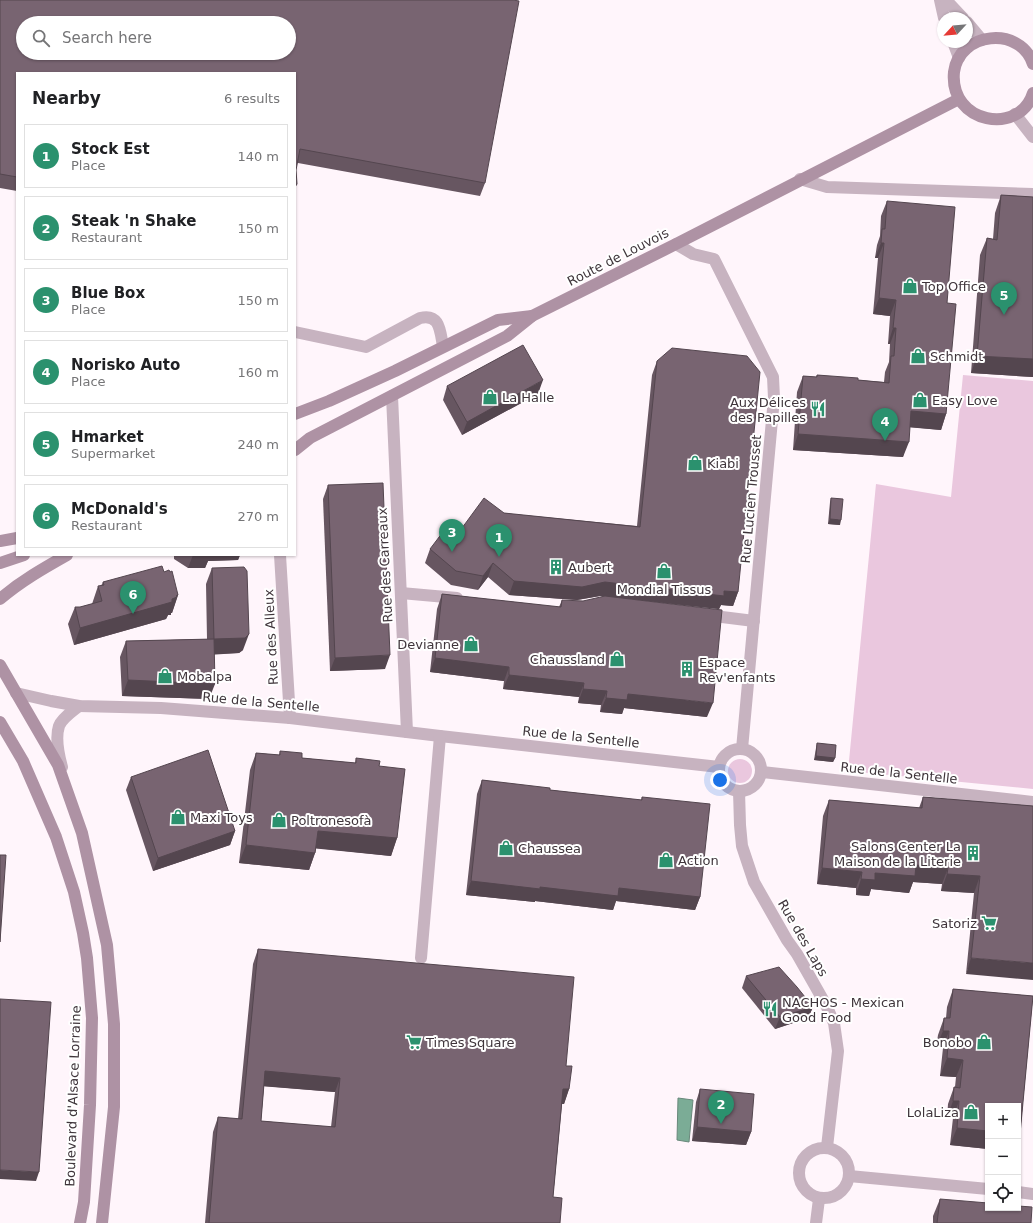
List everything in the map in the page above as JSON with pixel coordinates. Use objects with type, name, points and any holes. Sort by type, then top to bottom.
[{"type":"main road","points":[[1033,62],[1026,51],[1016,44],[1005,39],[990,38],[982,40],[969,47],[959,58],[954,71],[954,85],[959,98],[967,109],[984,118],[1004,119],[1015,114],[1025,107],[1033,93]]},
{"type":"main road","name":"Route de Louvois","points":[[296,449],[307,440],[507,336],[532,316],[676,244],[959,98]]},
{"type":"main road","points":[[296,414],[329,401],[395,371],[498,320],[532,316]]},
{"type":"main road","points":[[0,542],[16,538]]},
{"type":"main road","points":[[0,563],[21,556]]},
{"type":"main road","points":[[0,599],[14,587],[46,566],[65,556]]},
{"type":"main road","points":[[0,665],[58,765],[82,832],[107,945],[114,1024],[114,1107],[102,1223]]},
{"type":"main road","name":"Boulevard d'Alsace Lorraine","points":[[0,722],[23,761],[56,837],[74,892],[87,958],[92,1018],[90,1105],[84,1202],[80,1223]]},
{"type":"street","points":[[940,0],[943,12]]},
{"type":"street","points":[[946,0],[957,12]]},
{"type":"street","points":[[973,29],[982,40]]},
{"type":"street","points":[[955,48],[959,58]]},
{"type":"street","points":[[1015,114],[1033,137]]},
{"type":"street","points":[[800,179],[827,187],[1033,194]]},
{"type":"street","name":"Rue Lucien Trousset","points":[[676,244],[693,254],[714,259],[773,377],[774,398],[742,749]]},
{"type":"street","points":[[296,332],[366,347],[420,318],[427,316],[434,318],[438,324],[443,346]]},
{"type":"street","name":"Rue des Carreaux","points":[[392,396],[407,732]]},
{"type":"street","name":"Rue des Alleux","points":[[280,556],[290,718]]},
{"type":"street","points":[[401,593],[467,599]]},
{"type":"street","points":[[692,614],[754,621]]},
{"type":"street","name":"Rue de la Sentelle","points":[[16,693],[79,706],[161,708],[290,718],[719,767]]},
{"type":"street","points":[[79,706],[62,721],[59,727],[57,752],[82,832]]},
{"type":"street","points":[[420,958],[440,736]]},
{"type":"street","points":[[736,749],[742,749],[750,751],[756,755],[762,772],[760,778],[752,788],[746,791],[732,790],[724,784],[719,774],[719,767],[726,754],[736,749]]},
{"type":"street","name":"Rue de la Sentelle","points":[[762,772],[1033,802]]},
{"type":"street","name":"Rue des Laps","points":[[739,791],[742,846],[754,882],[826,1005],[834,1023],[838,1051],[827,1147]]},
{"type":"street","points":[[827,1147],[839,1152],[848,1163],[850,1176],[844,1189],[833,1198],[819,1199],[807,1193],[800,1183],[798,1170],[803,1158],[813,1149],[827,1147]]},
{"type":"street","points":[[850,1176],[985,1189]]},
{"type":"street","points":[[1021,1192],[1033,1194]]},
{"type":"street","points":[[816,1223],[819,1199]]},
{"type":"shaded area","points":[[963,375],[1033,381],[1033,789],[848,771],[876,484],[951,497]]},
{"type":"shaded area","points":[[740,759],[745,760],[751,766],[751,776],[745,782],[740,783],[735,782],[729,776],[728,771],[729,766],[735,760]]},
{"type":"shaded area","points":[[678,1098],[693,1100],[689,1142],[677,1140]]},
{"type":"building","points":[[0,0],[519,1],[485,183],[300,149],[296,170],[296,72],[16,72],[16,177],[0,174]]},
{"type":"building","points":[[1001,195],[1033,197],[1033,359],[977,356],[987,238],[997,240]]},
{"type":"building","points":[[887,201],[955,207],[947,303],[956,304],[946,414],[911,411],[909,442],[798,434],[803,376],[817,377],[817,375],[858,378],[858,380],[889,383],[891,356],[894,356],[896,328],[893,328],[896,300],[879,298],[884,243],[881,243],[882,229],[885,229]]},
{"type":"building","name":"La Halle","points":[[523,345],[543,380],[467,422],[447,386]]},
{"type":"building","points":[[672,348],[747,356],[760,372],[738,592],[724,591],[724,596],[605,582],[582,587],[514,581],[493,563],[483,576],[456,571],[430,549],[452,520],[462,528],[484,498],[504,513],[640,527],[657,361]]},
{"type":"building","points":[[383,483],[390,655],[335,658],[328,485]]},
{"type":"building","points":[[831,498],[843,499],[841,520],[830,519]]},
{"type":"building","points":[[162,566],[164,572],[169,570],[170,572],[172,571],[178,595],[172,599],[172,602],[80,628],[75,607],[102,601],[98,586],[104,585],[103,582]]},
{"type":"building","points":[[244,567],[247,571],[249,634],[245,638],[214,639],[212,568]]},
{"type":"building","points":[[442,594],[561,607],[562,600],[583,601],[605,596],[722,610],[713,703],[628,694],[627,700],[606,698],[607,691],[583,689],[584,683],[509,675],[509,667],[435,658]]},
{"type":"building","points":[[214,639],[215,684],[128,680],[126,641]]},
{"type":"building","points":[[817,743],[836,745],[835,758],[816,756]]},
{"type":"building","name":"Maxi Toys","points":[[208,750],[235,831],[158,858],[131,777]]},
{"type":"building","points":[[280,751],[302,753],[302,758],[356,763],[356,758],[380,761],[379,766],[405,769],[397,838],[318,831],[315,853],[246,845],[256,753],[280,755]]},
{"type":"building","points":[[482,780],[550,788],[550,790],[642,800],[642,797],[710,804],[700,897],[619,888],[618,896],[471,881]]},
{"type":"building","points":[[923,797],[1033,806],[1033,963],[971,958],[980,876],[947,874],[948,868],[916,865],[915,876],[875,873],[875,880],[861,879],[862,872],[822,868],[829,800],[922,808]]},
{"type":"building","points":[[0,855],[6,855],[0,942]]},
{"type":"building","points":[[258,949],[574,977],[566,1066],[572,1066],[569,1089],[563,1089],[553,1197],[562,1198],[560,1223],[209,1223],[218,1117],[242,1119]],"holes":[[[265,1071],[340,1078],[335,1127],[261,1121]]]},
{"type":"building","points":[[779,967],[813,1007],[780,1017],[746,976]]},
{"type":"building","points":[[953,989],[1033,996],[1021,1123],[1021,1103],[985,1103],[985,1131],[957,1128],[959,1101],[953,1101],[954,1087],[960,1088],[963,1060],[947,1058],[949,1031],[943,1031],[944,1018],[950,1018]]},
{"type":"building","points":[[0,999],[51,1002],[39,1172],[0,1170]]},
{"type":"building","points":[[700,1089],[754,1094],[751,1132],[697,1127]]},
{"type":"building","points":[[940,1199],[985,1203],[985,1211],[1021,1211],[1021,1206],[1032,1207],[1031,1223],[937,1223]]},
{"type":"place","name":"Top Office","points":[[910,286]]},
{"type":"place","name":"Hmarket","points":[[1004,315]]},
{"type":"place","name":"Schmidt","points":[[918,356]]},
{"type":"place","name":"La Halle","points":[[490,397]]},
{"type":"place","name":"Easy Love","points":[[920,400]]},
{"type":"place","name":"Aux Délices des Papilles","points":[[818,409]]},
{"type":"place","name":"Norisko Auto","points":[[885,441]]},
{"type":"place","name":"Kiabi","points":[[695,463]]},
{"type":"place","name":"Blue Box","points":[[452,552]]},
{"type":"place","name":"Stock Est","points":[[499,557]]},
{"type":"place","name":"Aubert","points":[[556,567]]},
{"type":"place","name":"Mondial Tissus","points":[[664,571]]},
{"type":"place","name":"McDonald's","points":[[133,614]]},
{"type":"place","name":"Devianne","points":[[471,644]]},
{"type":"place","name":"Chaussland","points":[[617,659]]},
{"type":"place","name":"Espace Rev'enfants","points":[[687,669]]},
{"type":"place","name":"Mobalpa","points":[[165,676]]},
{"type":"place","name":"Maxi Toys","points":[[178,817]]},
{"type":"place","name":"Poltronesofà","points":[[279,820]]},
{"type":"place","name":"Chaussea","points":[[506,848]]},
{"type":"place","name":"Salons Center La Maison de la Literie","points":[[973,853]]},
{"type":"place","name":"Action","points":[[666,860]]},
{"type":"place","name":"Satoriz","points":[[989,923]]},
{"type":"place","name":"NACHOS - Mexican Good Food","points":[[770,1009]]},
{"type":"place","name":"Times Square","points":[[414,1042]]},
{"type":"place","name":"Bonobo","points":[[984,1042]]},
{"type":"place","name":"LolaLiza","points":[[971,1112]]},
{"type":"place","name":"Steak 'n Shake","points":[[721,1124]]}]
